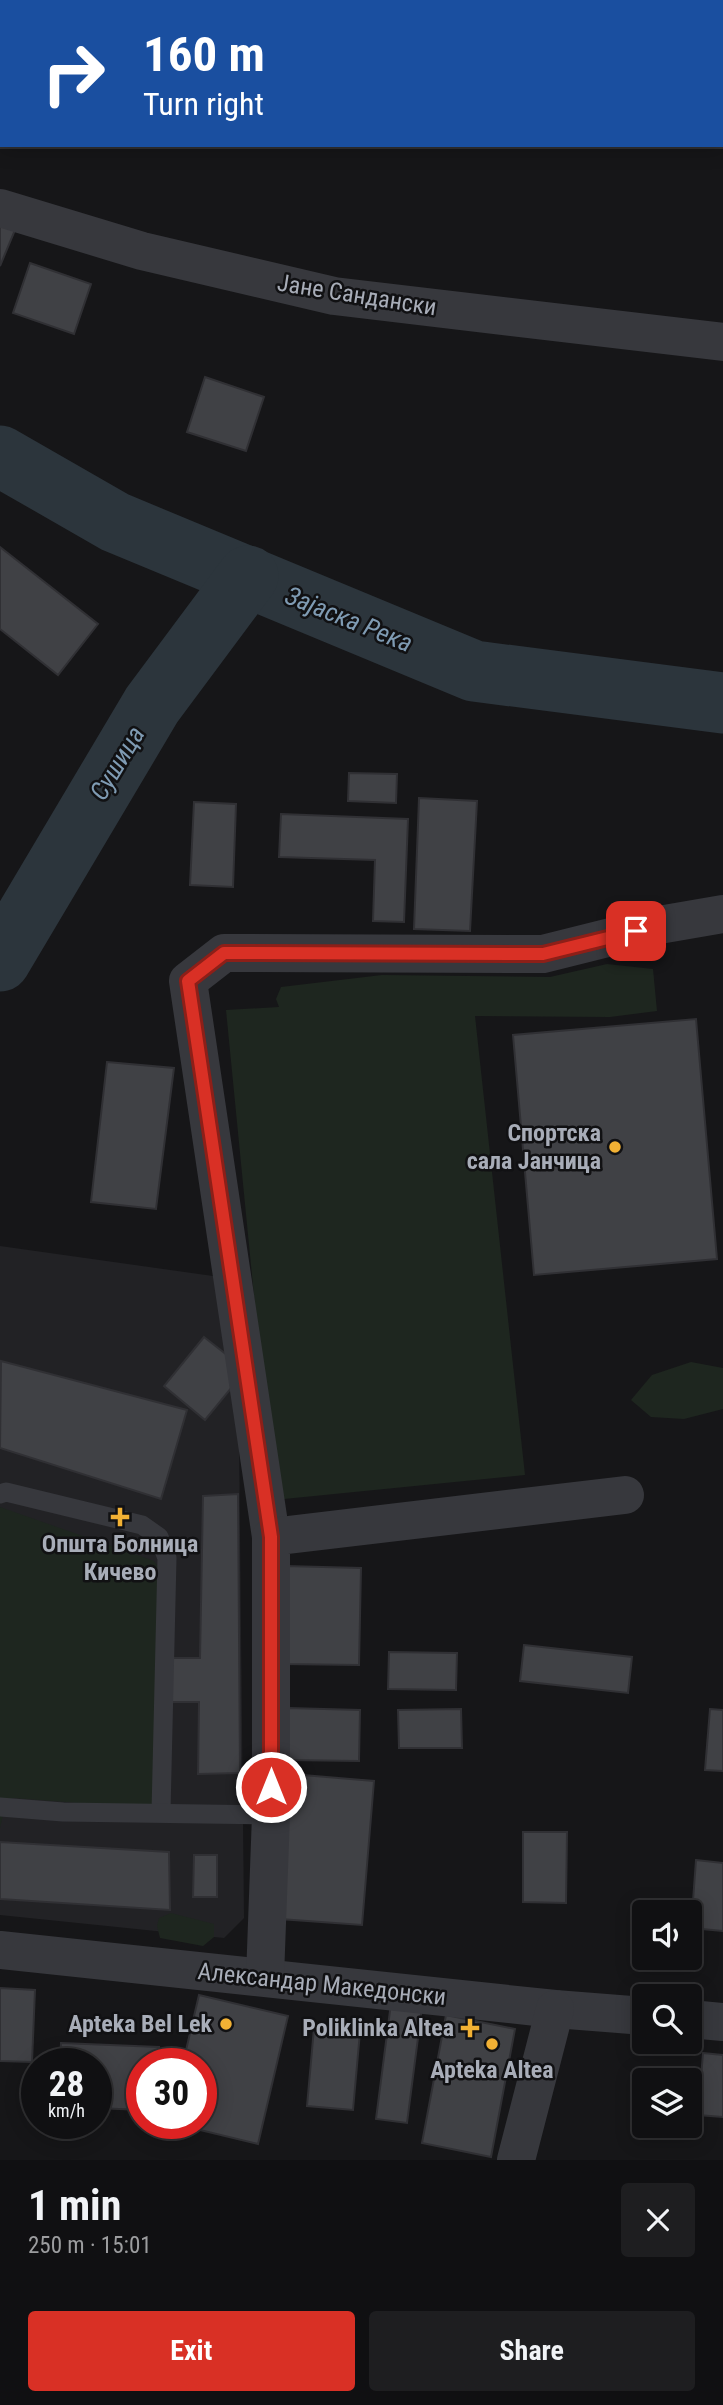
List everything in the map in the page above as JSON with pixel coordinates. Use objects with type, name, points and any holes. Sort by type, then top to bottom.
[{"type":"street","name":"Јане Сандански","points":[[0,208],[142,251],[334,296],[723,342]]},
{"type":"street","points":[[265,1977],[271,1815],[271,1537],[188,981],[224,953],[543,954],[659,925],[723,914]]},
{"type":"street","points":[[271,1537],[625,1494]]},
{"type":"street","name":"Александар Македонски","points":[[0,1950],[632,2014]]},
{"type":"street","points":[[516,2160],[555,2008]]},
{"type":"street","points":[[702,2020],[723,2022]]},
{"type":"lane","points":[[0,1494],[6,1492],[142,1525],[159,1537],[167,1558],[161,1812]]},
{"type":"lane","points":[[0,1807],[63,1812],[271,1815]]},
{"type":"shaded area","points":[[607,964],[653,969],[657,1011],[610,1017],[475,1016],[525,1475],[274,1500],[226,1010],[279,1007],[276,999],[281,987],[382,975],[550,977]]},
{"type":"shaded area","name":"Општа Болница Кичево","points":[[0,1246],[220,1277],[239,1436],[244,1918],[224,1938],[0,1915]]},
{"type":"shaded area","points":[[691,1362],[723,1368],[723,1409],[684,1419],[651,1417],[631,1400],[652,1375]]},
{"type":"shaded area","points":[[0,1507],[154,1561],[162,1572],[159,1809],[13,1798],[4,1810],[0,1828]]},
{"type":"shaded area","points":[[171,1913],[214,1924],[214,1937],[203,1946],[160,1938],[157,1926],[159,1918]]},
{"type":"building","points":[[0,224],[15,230],[0,266]]},
{"type":"building","points":[[30,263],[91,284],[74,334],[13,313]]},
{"type":"building","points":[[205,377],[264,397],[246,451],[187,432]]},
{"type":"building","points":[[0,547],[98,624],[58,675],[0,629]]},
{"type":"building","points":[[349,773],[397,774],[396,803],[348,801]]},
{"type":"building","points":[[419,798],[477,801],[470,931],[414,929]]},
{"type":"building","points":[[194,802],[236,804],[233,887],[190,885]]},
{"type":"building","points":[[281,814],[408,819],[404,922],[373,921],[375,860],[279,857]]},
{"type":"building","name":"Спортска сала Јанчица","points":[[696,1019],[717,1259],[534,1275],[513,1035]]},
{"type":"building","points":[[107,1062],[174,1068],[156,1209],[91,1202]]},
{"type":"building","points":[[204,1337],[246,1370],[205,1420],[164,1386]]},
{"type":"building","points":[[1,1361],[187,1410],[161,1499],[0,1448]]},
{"type":"building","points":[[238,1494],[240,1773],[198,1774],[199,1702],[161,1702],[161,1658],[200,1658],[203,1496]]},
{"type":"building","points":[[285,1566],[361,1568],[359,1665],[283,1664]]},
{"type":"building","points":[[524,1645],[632,1657],[628,1693],[520,1681]]},
{"type":"building","points":[[389,1652],[457,1653],[456,1690],[388,1689]]},
{"type":"building","points":[[288,1708],[360,1710],[359,1761],[287,1760]]},
{"type":"building","points":[[461,1709],[462,1748],[399,1748],[398,1710]]},
{"type":"building","points":[[710,1709],[723,1710],[723,1771],[705,1770]]},
{"type":"building","points":[[291,1774],[374,1781],[362,1925],[280,1919]]},
{"type":"building","points":[[523,1832],[567,1832],[566,1903],[523,1902]]},
{"type":"building","points":[[0,1842],[169,1852],[170,1910],[0,1899]]},
{"type":"building","points":[[194,1855],[217,1855],[217,1897],[193,1897]]},
{"type":"building","points":[[696,1860],[723,1863],[723,1931],[702,1929],[702,1900],[693,1900]]},
{"type":"building","points":[[0,1988],[35,1990],[33,2048],[21,2048],[21,2062],[0,2061]]},
{"type":"building","points":[[199,1995],[288,2016],[258,2144],[217,2134],[217,2048],[187,2048]]},
{"type":"building","points":[[391,2003],[422,2007],[407,2123],[376,2119]]},
{"type":"building","points":[[446,2015],[515,2029],[491,2157],[422,2143]]},
{"type":"building","points":[[314,2028],[360,2032],[353,2110],[307,2106]]},
{"type":"building","points":[[61,2043],[159,2047],[126,2048],[126,2109],[112,2109],[112,2048],[61,2048]]},
{"type":"building","points":[[703,2053],[723,2055],[723,2117],[702,2115]]},
{"type":"waterway","name":"Зајаска Река","points":[[0,456],[115,522],[474,671],[723,703]]},
{"type":"waterway","name":"Сушица","points":[[0,961],[152,705],[248,576]]},
{"type":"place","name":"Спортска сала Јанчица","points":[[615,1147]]},
{"type":"place","name":"Општа Болница Кичево","points":[[120,1517]]},
{"type":"place","name":"Apteka Bel Lek","points":[[226,2024]]},
{"type":"place","name":"Poliklinka Altea","points":[[470,2028]]},
{"type":"place","name":"Apteka Altea","points":[[492,2044]]},
{"type":"route","points":[[271,1787],[271,1537],[220,1179],[188,981],[224,953],[543,954],[636,931]]}]
